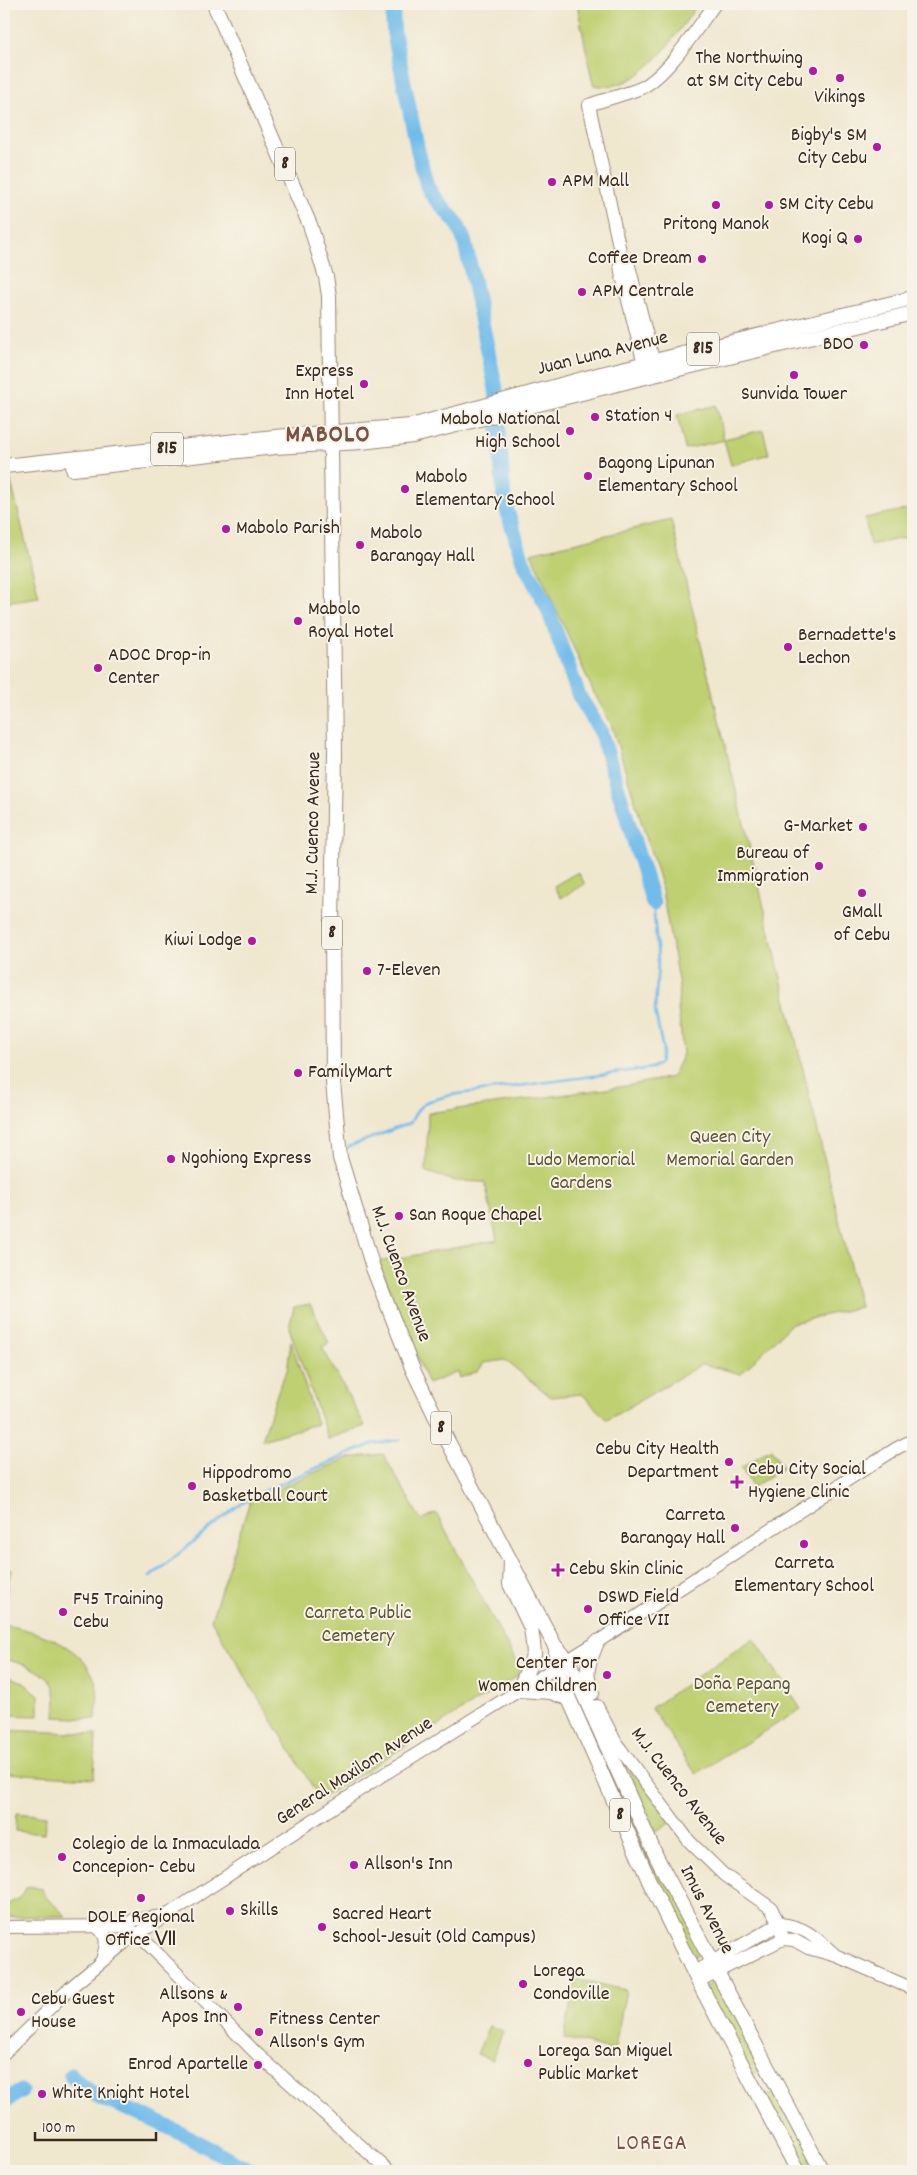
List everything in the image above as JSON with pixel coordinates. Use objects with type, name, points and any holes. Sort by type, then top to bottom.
[{"type":"main road","name":"M.J. Cuenco Avenue","points":[[214,4],[297,192],[310,225],[326,277],[330,328],[335,782],[332,925],[333,1082],[340,1158],[373,1268],[413,1370],[444,1434],[556,1648],[562,1664]]},
{"type":"main road","points":[[620,251],[589,105],[640,88],[653,80],[664,71],[716,4]]},
{"type":"main road","points":[[621,256],[628,262],[651,368],[621,272],[621,256]]},
{"type":"main road","name":"Juan Luna Avenue","points":[[330,438],[411,426],[484,412],[913,298]]},
{"type":"main road","name":"Juan Luna Avenue","points":[[651,368],[913,313]]},
{"type":"main road","name":"815","points":[[4,466],[330,438]]},
{"type":"main road","name":"815","points":[[4,474],[330,438]]},
{"type":"main road","name":"General Maxilom Avenue","points":[[4,2053],[47,2009],[102,1961],[138,1934],[378,1778],[597,1642],[897,1448],[913,1440]]},
{"type":"main road","points":[[511,1562],[510,1584],[531,1628],[534,1643],[534,1654],[519,1690],[550,1692],[569,1699]]},
{"type":"main road","points":[[596,1720],[597,1706],[586,1679],[587,1670],[597,1642]]},
{"type":"main road","name":"Imus Avenue","points":[[562,1664],[569,1699],[651,1885],[696,1976],[798,2171]]},
{"type":"main road","name":"Imus Avenue","points":[[562,1664],[596,1720],[657,1858],[822,2171]]},
{"type":"main road","name":"M.J. Cuenco Avenue","points":[[597,1706],[616,1743],[689,1841],[724,1875],[770,1908],[779,1924],[783,1939]]},
{"type":"main road","points":[[124,1926],[134,1920],[166,1916]]},
{"type":"main road","points":[[714,1968],[779,1924],[795,1926],[812,1934],[837,1956]]},
{"type":"main road","points":[[95,1926],[103,1931],[106,1940],[102,1961]]},
{"type":"main road","points":[[4,1927],[124,1926],[138,1934],[258,2054],[389,2171]]},
{"type":"main road","points":[[696,1976],[783,1939],[794,1940],[808,1948],[837,1956],[913,1989]]},
{"type":"green space","points":[[577,4],[698,4],[655,60],[627,81],[611,86],[594,85]]},
{"type":"green space","points":[[716,405],[724,439],[763,430],[769,454],[731,465],[724,440],[685,449],[677,415]]},
{"type":"green space","points":[[10,478],[39,597],[5,602],[4,479]]},
{"type":"green space","points":[[913,508],[913,536],[870,545],[865,518]]},
{"type":"green space","points":[[671,520],[860,1307],[792,1323],[741,1374],[702,1364],[607,1420],[582,1394],[551,1397],[505,1360],[484,1363],[478,1371],[460,1378],[458,1372],[428,1384],[379,1262],[497,1240],[485,1182],[455,1181],[426,1172],[428,1113],[620,1087],[672,1077],[683,1054],[678,1007],[679,986],[661,885],[611,724],[593,691],[531,553]]},
{"type":"green space","points":[[578,872],[585,884],[561,898],[554,886]]},
{"type":"green space","points":[[310,1304],[329,1343],[322,1347],[365,1426],[328,1439],[289,1328],[294,1307]]},
{"type":"green space","points":[[291,1341],[317,1424],[262,1440],[281,1382],[287,1371]]},
{"type":"green space","points":[[771,1449],[783,1468],[753,1487],[741,1468]]},
{"type":"green space","name":"Carreta Public Cemetery","points":[[383,1454],[421,1520],[436,1513],[522,1673],[320,1799],[211,1620],[250,1501],[347,1458]]},
{"type":"green space","points":[[4,1567],[11,1569],[4,1601]]},
{"type":"green space","points":[[4,1625],[32,1632],[61,1643],[84,1662],[92,1674],[97,1688],[96,1719],[55,1717],[56,1696],[48,1679],[35,1669],[4,1659]]},
{"type":"green space","name":"Doña Pepang Cemetery","points":[[754,1638],[801,1709],[696,1774],[651,1708]]},
{"type":"green space","points":[[4,1675],[21,1681],[39,1695],[39,1716],[4,1715]]},
{"type":"green space","points":[[597,1720],[705,1951],[689,1960],[585,1734],[591,1732]]},
{"type":"green space","points":[[4,1730],[96,1734],[94,1778],[4,1773]]},
{"type":"green space","points":[[618,1746],[670,1823],[656,1831]]},
{"type":"green space","points":[[16,1813],[46,1816],[44,1834],[15,1831]]},
{"type":"green space","points":[[30,1886],[41,1889],[45,1896],[66,1916],[4,1917],[4,1906],[20,1898],[26,1888]]},
{"type":"green space","points":[[576,1979],[626,1990],[614,2051],[564,2038]]},
{"type":"green space","points":[[720,1979],[767,2067],[748,2076],[702,1988]]},
{"type":"green space","points":[[489,2026],[503,2031],[492,2060],[477,2054]]},
{"type":"green space","points":[[779,2090],[822,2171],[799,2171],[761,2100]]},
{"type":"waterway","points":[[397,4],[393,15],[394,34],[427,186],[433,196],[457,223],[464,240],[469,261],[496,389],[504,501],[523,561],[547,607],[579,696],[600,730],[653,903]]},
{"type":"waterway","points":[[348,1147],[410,1123],[419,1108],[426,1102],[451,1095],[652,1068],[660,1063],[663,1050],[655,1011],[658,960],[653,903]]},
{"type":"waterway","points":[[150,1577],[235,1508],[257,1494],[372,1444],[400,1440]]},
{"type":"waterway","points":[[71,2075],[93,2094],[167,2126],[253,2171]]},
{"type":"waterway","points":[[4,2102],[21,2091]]},
{"type":"place","name":"The Northwing at SM City Cebu","points":[[813,71]]},
{"type":"place","name":"Vikings","points":[[840,78]]},
{"type":"place","name":"Bigby's SM City Cebu","points":[[877,147]]},
{"type":"place","name":"APM Mall","points":[[552,182]]},
{"type":"place","name":"Pritong Manok","points":[[716,205]]},
{"type":"place","name":"SM City Cebu","points":[[769,205]]},
{"type":"place","name":"Kogi Q","points":[[858,239]]},
{"type":"place","name":"Coffee Dream","points":[[702,259]]},
{"type":"place","name":"APM Centrale","points":[[582,292]]},
{"type":"place","name":"BDO","points":[[864,345]]},
{"type":"place","name":"Sunvida Tower","points":[[794,375]]},
{"type":"place","name":"Express Inn Hotel","points":[[364,384]]},
{"type":"place","name":"Station 4","points":[[595,417]]},
{"type":"place","name":"Mabolo National High School","points":[[570,431]]},
{"type":"place","name":"Bagong Lipunan Elementary School","points":[[588,476]]},
{"type":"place","name":"Mabolo Elementary School","points":[[405,489]]},
{"type":"place","name":"Mabolo Parish","points":[[226,529]]},
{"type":"place","name":"Mabolo Barangay Hall","points":[[360,545]]},
{"type":"place","name":"Mabolo Royal Hotel","points":[[298,621]]},
{"type":"place","name":"Bernadette's Lechon","points":[[788,647]]},
{"type":"place","name":"ADOC Drop-in Center","points":[[98,668]]},
{"type":"place","name":"G-Market","points":[[863,827]]},
{"type":"place","name":"Bureau of Immigration","points":[[819,866]]},
{"type":"place","name":"GMall of Cebu","points":[[862,893]]},
{"type":"place","name":"Kiwi Lodge","points":[[252,941]]},
{"type":"place","name":"7-Eleven","points":[[367,971]]},
{"type":"place","name":"FamilyMart","points":[[298,1073]]},
{"type":"place","name":"Ngohiong Express","points":[[171,1159]]},
{"type":"place","name":"San Roque Chapel","points":[[399,1216]]},
{"type":"place","name":"Cebu City Health Department","points":[[729,1462]]},
{"type":"place","name":"Cebu City Social Hygiene Clinic","points":[[737,1482]]},
{"type":"place","name":"Hippodromo Basketball Court","points":[[192,1486]]},
{"type":"place","name":"Carreta Barangay Hall","points":[[735,1528]]},
{"type":"place","name":"Carreta Elementary School","points":[[804,1544]]},
{"type":"place","name":"Cebu Skin Clinic","points":[[558,1570]]},
{"type":"place","name":"DSWD Field Office VII","points":[[588,1609]]},
{"type":"place","name":"F45 Training Cebu","points":[[63,1612]]},
{"type":"place","name":"Center For Women Children","points":[[607,1675]]},
{"type":"place","name":"Colegio de la Inmaculada Concepion- Cebu","points":[[62,1857]]},
{"type":"place","name":"Allson's Inn","points":[[354,1865]]},
{"type":"place","name":"DOLE Regional Office Ⅶ","points":[[141,1898]]},
{"type":"place","name":"Skills","points":[[230,1911]]},
{"type":"place","name":"Sacred Heart School-Jesuit (Old Campus)","points":[[322,1927]]},
{"type":"place","name":"Lorega Condoville","points":[[523,1984]]},
{"type":"place","name":"Allsons & Apos Inn","points":[[238,2007]]},
{"type":"place","name":"Cebu Guest House","points":[[21,2012]]},
{"type":"place","name":"Fitness Center Allson's Gym","points":[[259,2032]]},
{"type":"place","name":"Lorega San Miguel Public Market","points":[[528,2063]]},
{"type":"place","name":"Enrod Apartelle","points":[[258,2065]]},
{"type":"place","name":"White Knight Hotel","points":[[42,2094]]},
{"type":"district","name":"MABOLO","points":[[328,436]]},
{"type":"district","name":"LOREGA","points":[[652,2144]]},
{"type":"park label","name":"Queen City Memorial Garden","points":[[730,1150]]},
{"type":"park label","name":"Ludo Memorial Gardens","points":[[581,1172]]}]
